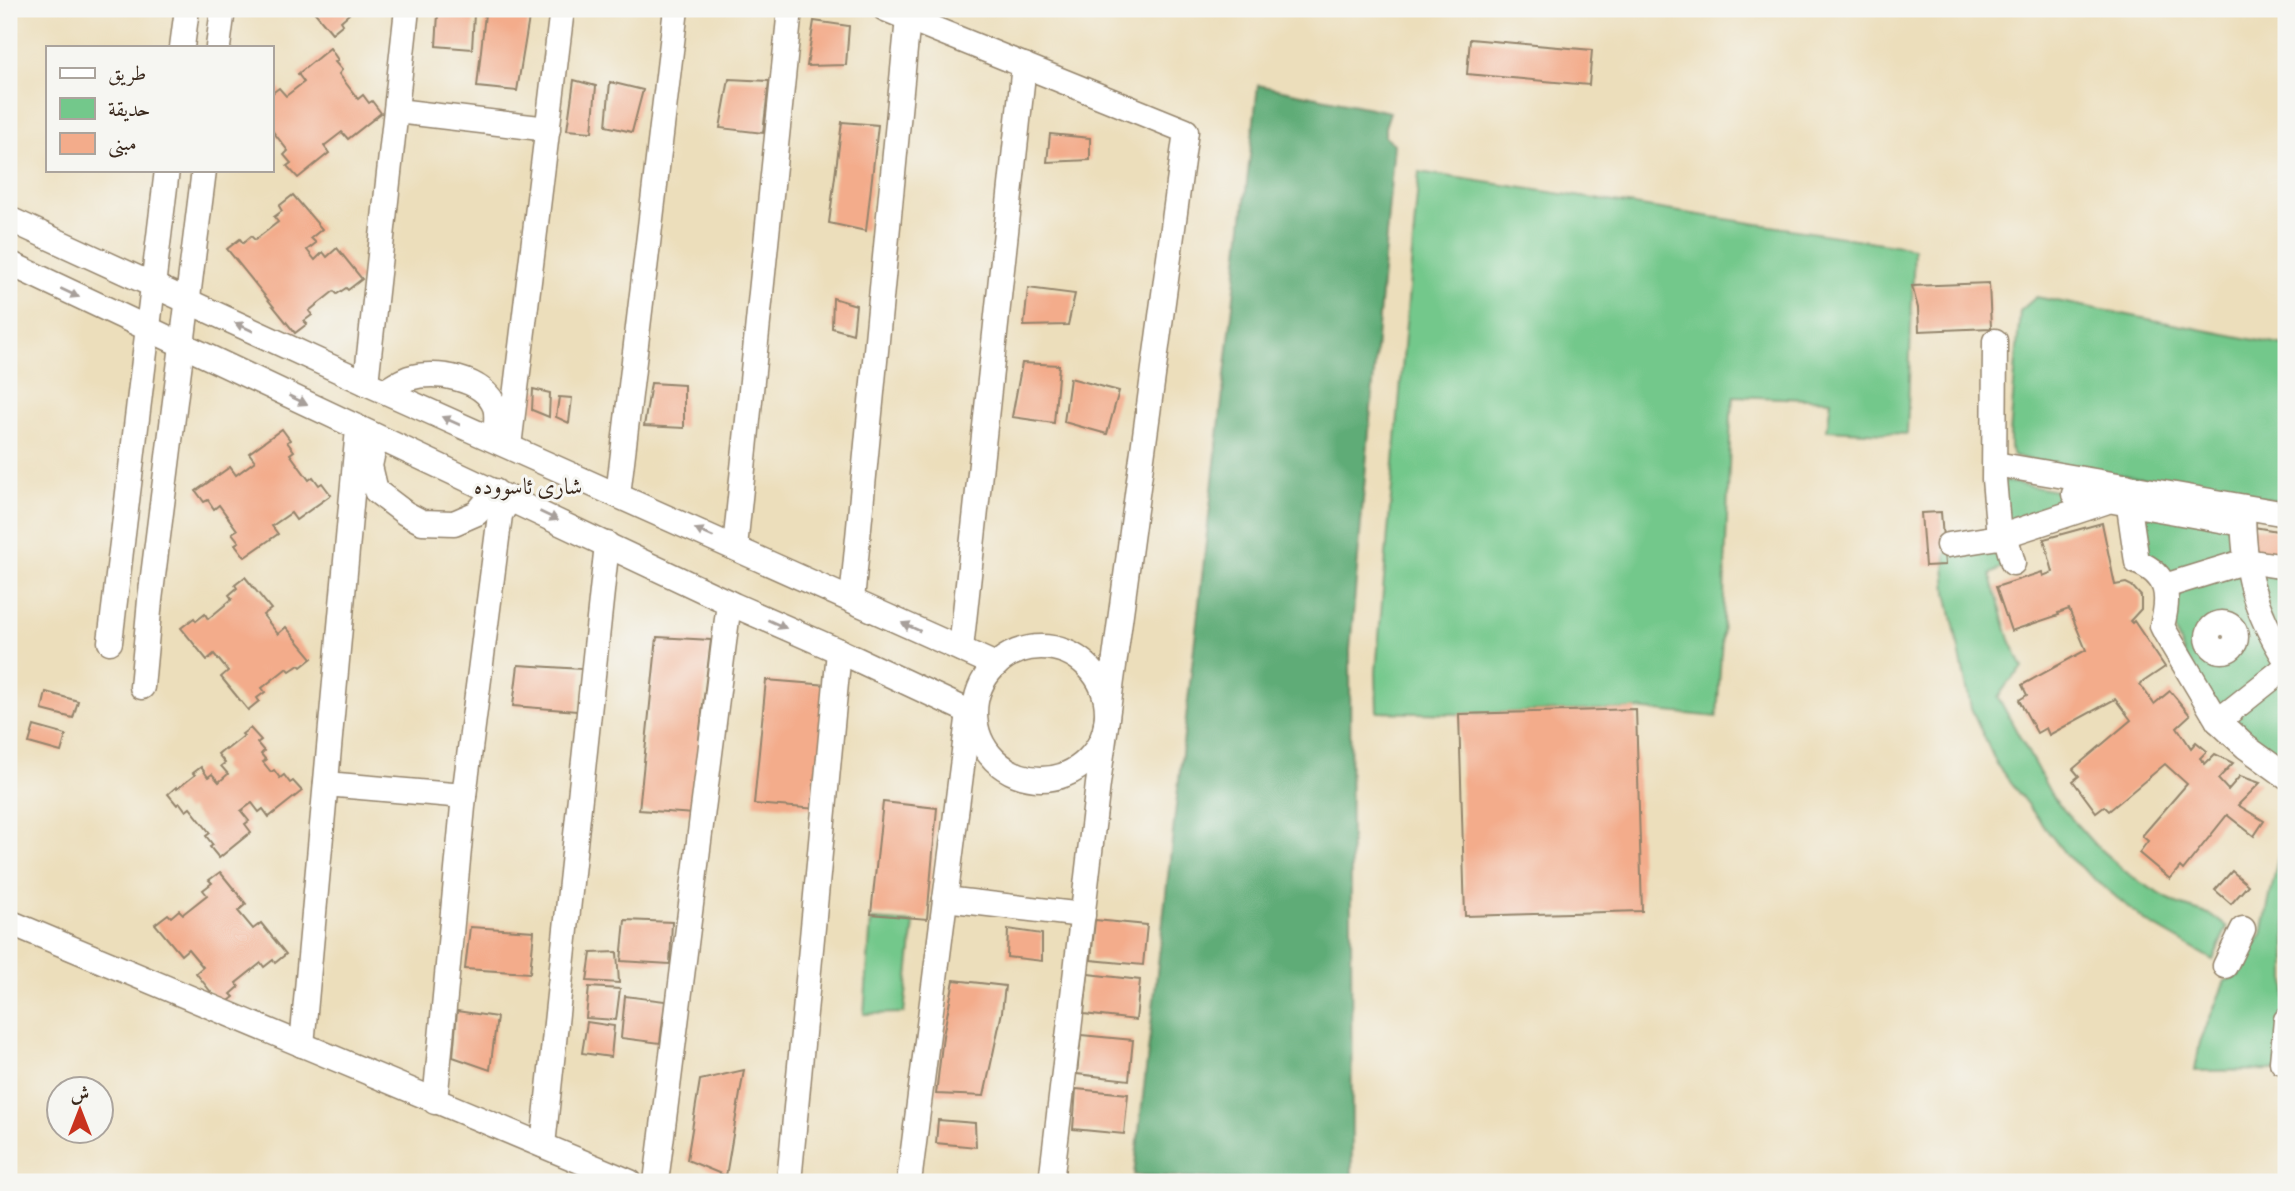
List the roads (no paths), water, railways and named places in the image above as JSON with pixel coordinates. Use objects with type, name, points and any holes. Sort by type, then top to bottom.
[{"type":"street","points":[[182,46],[187,9]]},
{"type":"street","points":[[218,46],[223,9]]},
{"type":"street","points":[[376,387],[407,9]]},
{"type":"street","points":[[502,443],[548,129],[562,9]]},
{"type":"street","points":[[618,495],[676,9]]},
{"type":"street","points":[[735,547],[790,9]]},
{"type":"street","points":[[852,600],[897,13],[1186,131],[1106,729],[1051,1182]]},
{"type":"street","points":[[961,649],[1024,65]]},
{"type":"street","points":[[397,111],[548,129]]},
{"type":"street","points":[[110,642],[167,172]]},
{"type":"street","points":[[142,687],[150,600],[204,172]]},
{"type":"street","points":[[9,219],[996,665]]},
{"type":"street","points":[[9,263],[729,603],[972,713],[978,735],[988,754],[1003,768],[1023,777],[1044,780],[1065,775],[1083,765],[1097,749],[1106,729],[1107,709],[1102,688],[1091,670],[1075,656],[1055,649],[1034,647],[1013,653],[996,665],[980,687],[972,713],[945,899],[909,1182]]},
{"type":"street","points":[[1995,341],[1995,471],[2002,536],[2013,563]]},
{"type":"street","points":[[376,387],[409,378],[441,376],[467,380],[481,389],[495,407],[502,443]]},
{"type":"street","points":[[367,433],[376,491],[422,522],[454,523],[477,513],[502,495]]},
{"type":"street","points":[[302,1045],[326,784],[367,433]]},
{"type":"street","points":[[1995,471],[2120,497],[2243,515],[2286,514]]},
{"type":"street","points":[[435,1102],[464,796],[502,495]]},
{"type":"street","points":[[1948,545],[2002,536],[2120,497]]},
{"type":"street","points":[[2120,497],[2137,562],[2153,570],[2165,586],[2167,601],[2162,626],[2181,660],[2218,721],[2246,747],[2286,776]]},
{"type":"street","points":[[2243,515],[2246,561],[2261,615],[2286,660]]},
{"type":"street","points":[[544,1145],[607,544]]},
{"type":"street","points":[[2165,586],[2246,561],[2286,567]]},
{"type":"street","points":[[656,1182],[729,603]]},
{"type":"street","points":[[2181,660],[2210,643],[2209,632],[2215,624],[2225,622],[2236,631],[2261,615]]},
{"type":"street","points":[[789,1182],[839,651]]},
{"type":"street","points":[[2218,721],[2286,667]]},
{"type":"street","points":[[326,784],[464,796]]},
{"type":"street","points":[[945,899],[1083,915]]},
{"type":"street","points":[[9,922],[630,1182]]},
{"type":"street","points":[[2225,966],[2242,929]]},
{"type":"street","points":[[2283,1062],[2286,1020]]},
{"type":"district","name":"شاری ئاسوودە","points":[[528,486]]}]
